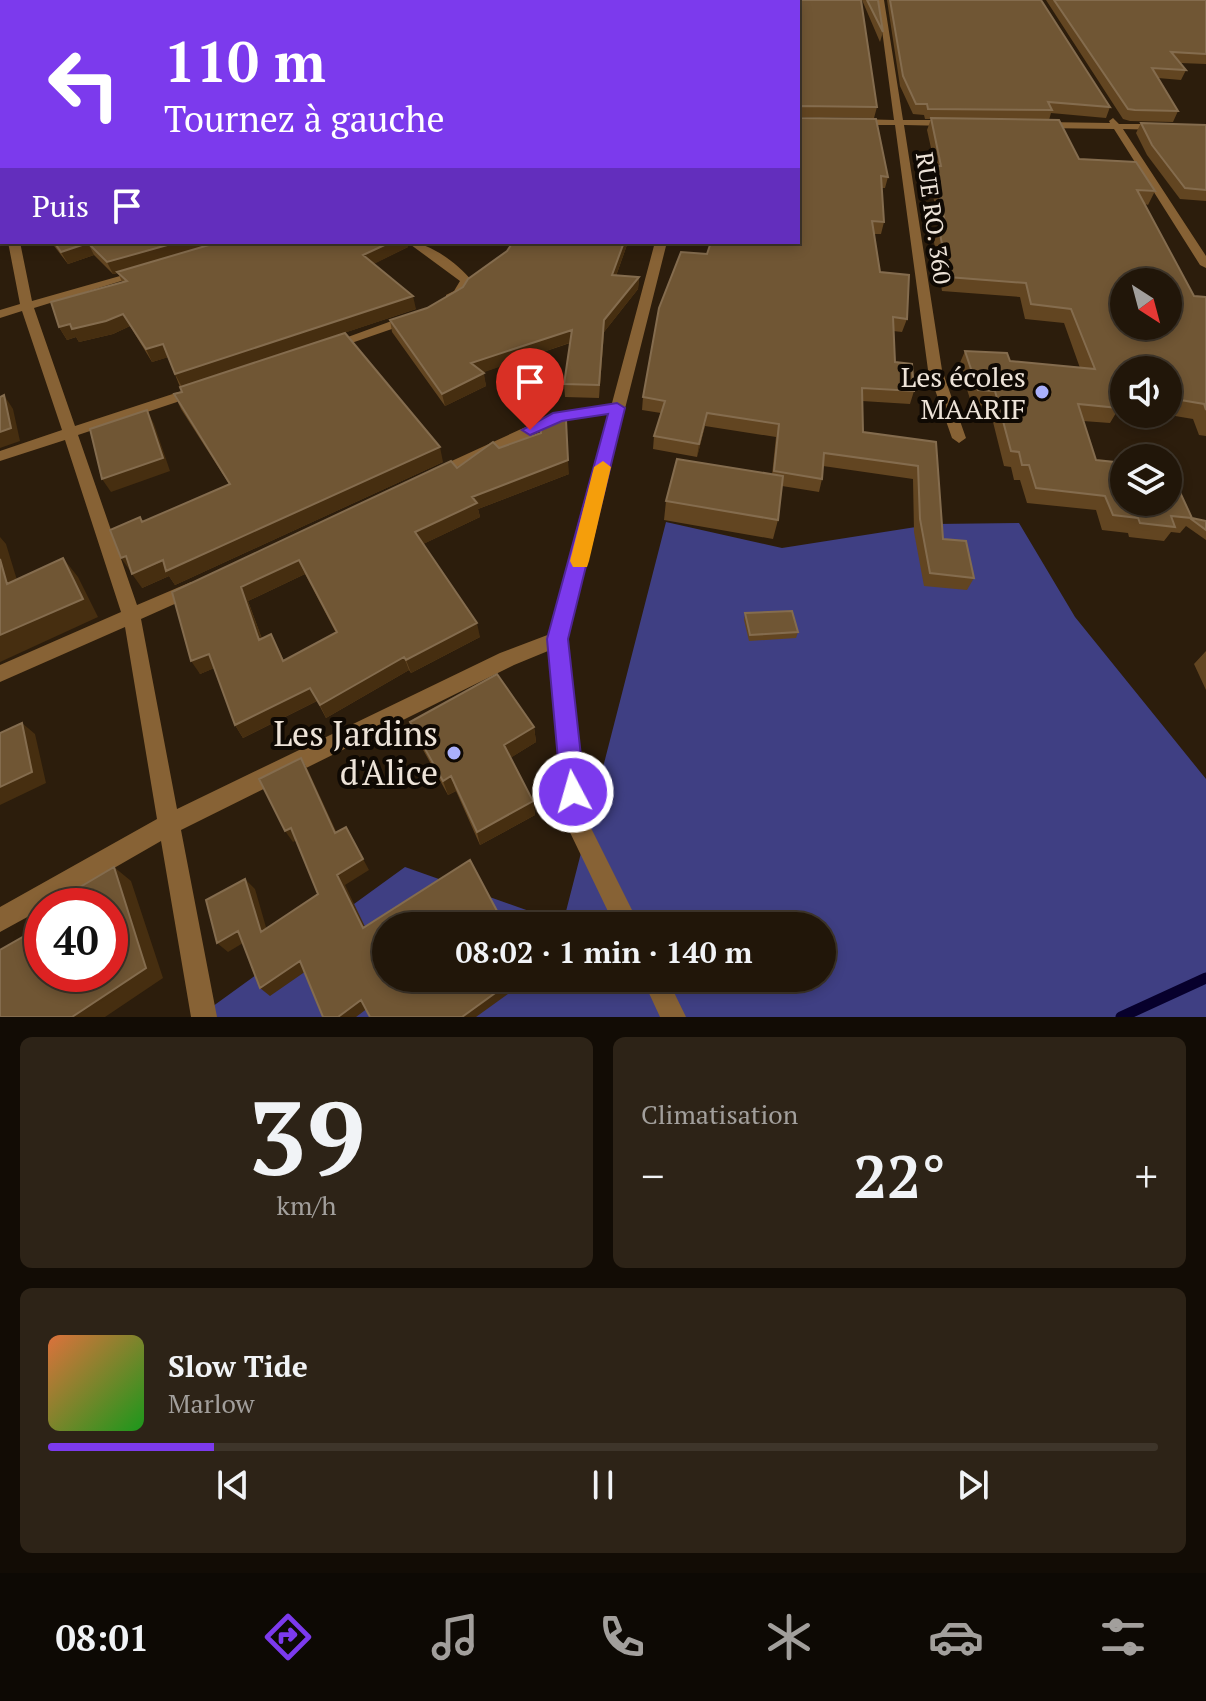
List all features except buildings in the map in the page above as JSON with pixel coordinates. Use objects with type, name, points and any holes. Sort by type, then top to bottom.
[{"type":"street","name":"RUE RO. 360","points":[[881,0],[935,370],[959,438]]},
{"type":"street","points":[[1109,114],[1206,265]]},
{"type":"street","points":[[842,122],[963,123]]},
{"type":"street","points":[[1040,125],[1176,128]]},
{"type":"street","points":[[14,244],[27,307],[132,617],[167,826],[204,1017]]},
{"type":"street","points":[[416,244],[466,281],[459,293],[445,301]]},
{"type":"street","points":[[621,912],[576,822],[558,639],[660,244]]},
{"type":"street","points":[[0,314],[160,268]]},
{"type":"street","points":[[312,352],[418,316]]},
{"type":"street","points":[[0,456],[207,387]]},
{"type":"street","points":[[416,483],[559,417],[617,408]]},
{"type":"street","points":[[0,674],[203,584]]},
{"type":"street","points":[[0,920],[167,826],[507,659],[558,639]]},
{"type":"street","points":[[661,992],[673,1017]]},
{"type":"shaded area","points":[[666,522],[782,548],[935,524],[1019,523],[1075,617],[1206,779],[1206,1017],[198,1017],[405,867],[532,912],[372,912],[372,992],[836,992],[836,912],[566,912]]},
{"type":"waterway","points":[[1121,1017],[1206,978]]},
{"type":"slow traffic","points":[[580,561],[603,467]]},
{"type":"place","name":"Les écoles MAARIF","points":[[1042,392]]},
{"type":"place","name":"Les Jardins d'Alice","points":[[454,753]]},
{"type":"route","points":[[530,430],[559,417],[617,408],[558,639],[573,792]]}]
